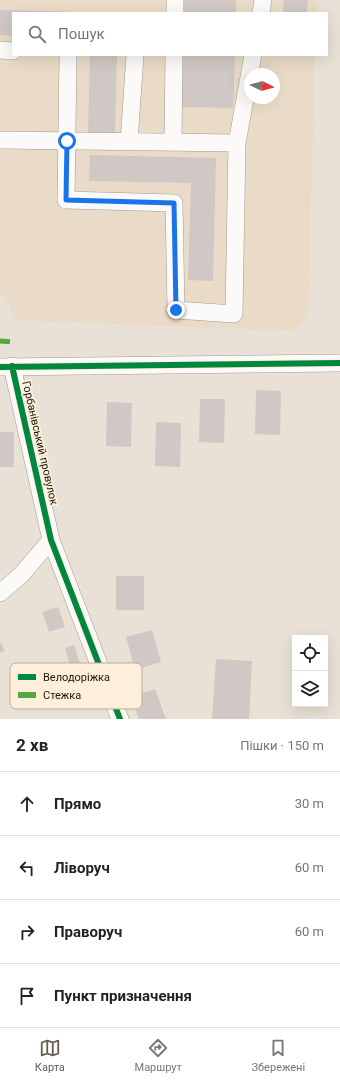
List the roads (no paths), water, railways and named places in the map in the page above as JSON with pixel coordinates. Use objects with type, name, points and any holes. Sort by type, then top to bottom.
[{"type":"street","points":[[174,12],[175,0]]},
{"type":"street","points":[[261,12],[263,0]]},
{"type":"street","points":[[0,50],[12,51]]},
{"type":"street","points":[[68,56],[66,200],[174,203],[176,310],[234,314],[237,143],[253,56]]},
{"type":"street","points":[[129,142],[135,56]]},
{"type":"street","points":[[173,142],[174,56]]},
{"type":"street","points":[[0,140],[237,143]]},
{"type":"street","name":"Горбанівський провулок","points":[[94,663],[51,540],[6,366],[340,363]]},
{"type":"street","points":[[0,593],[21,575],[51,540]]}]
